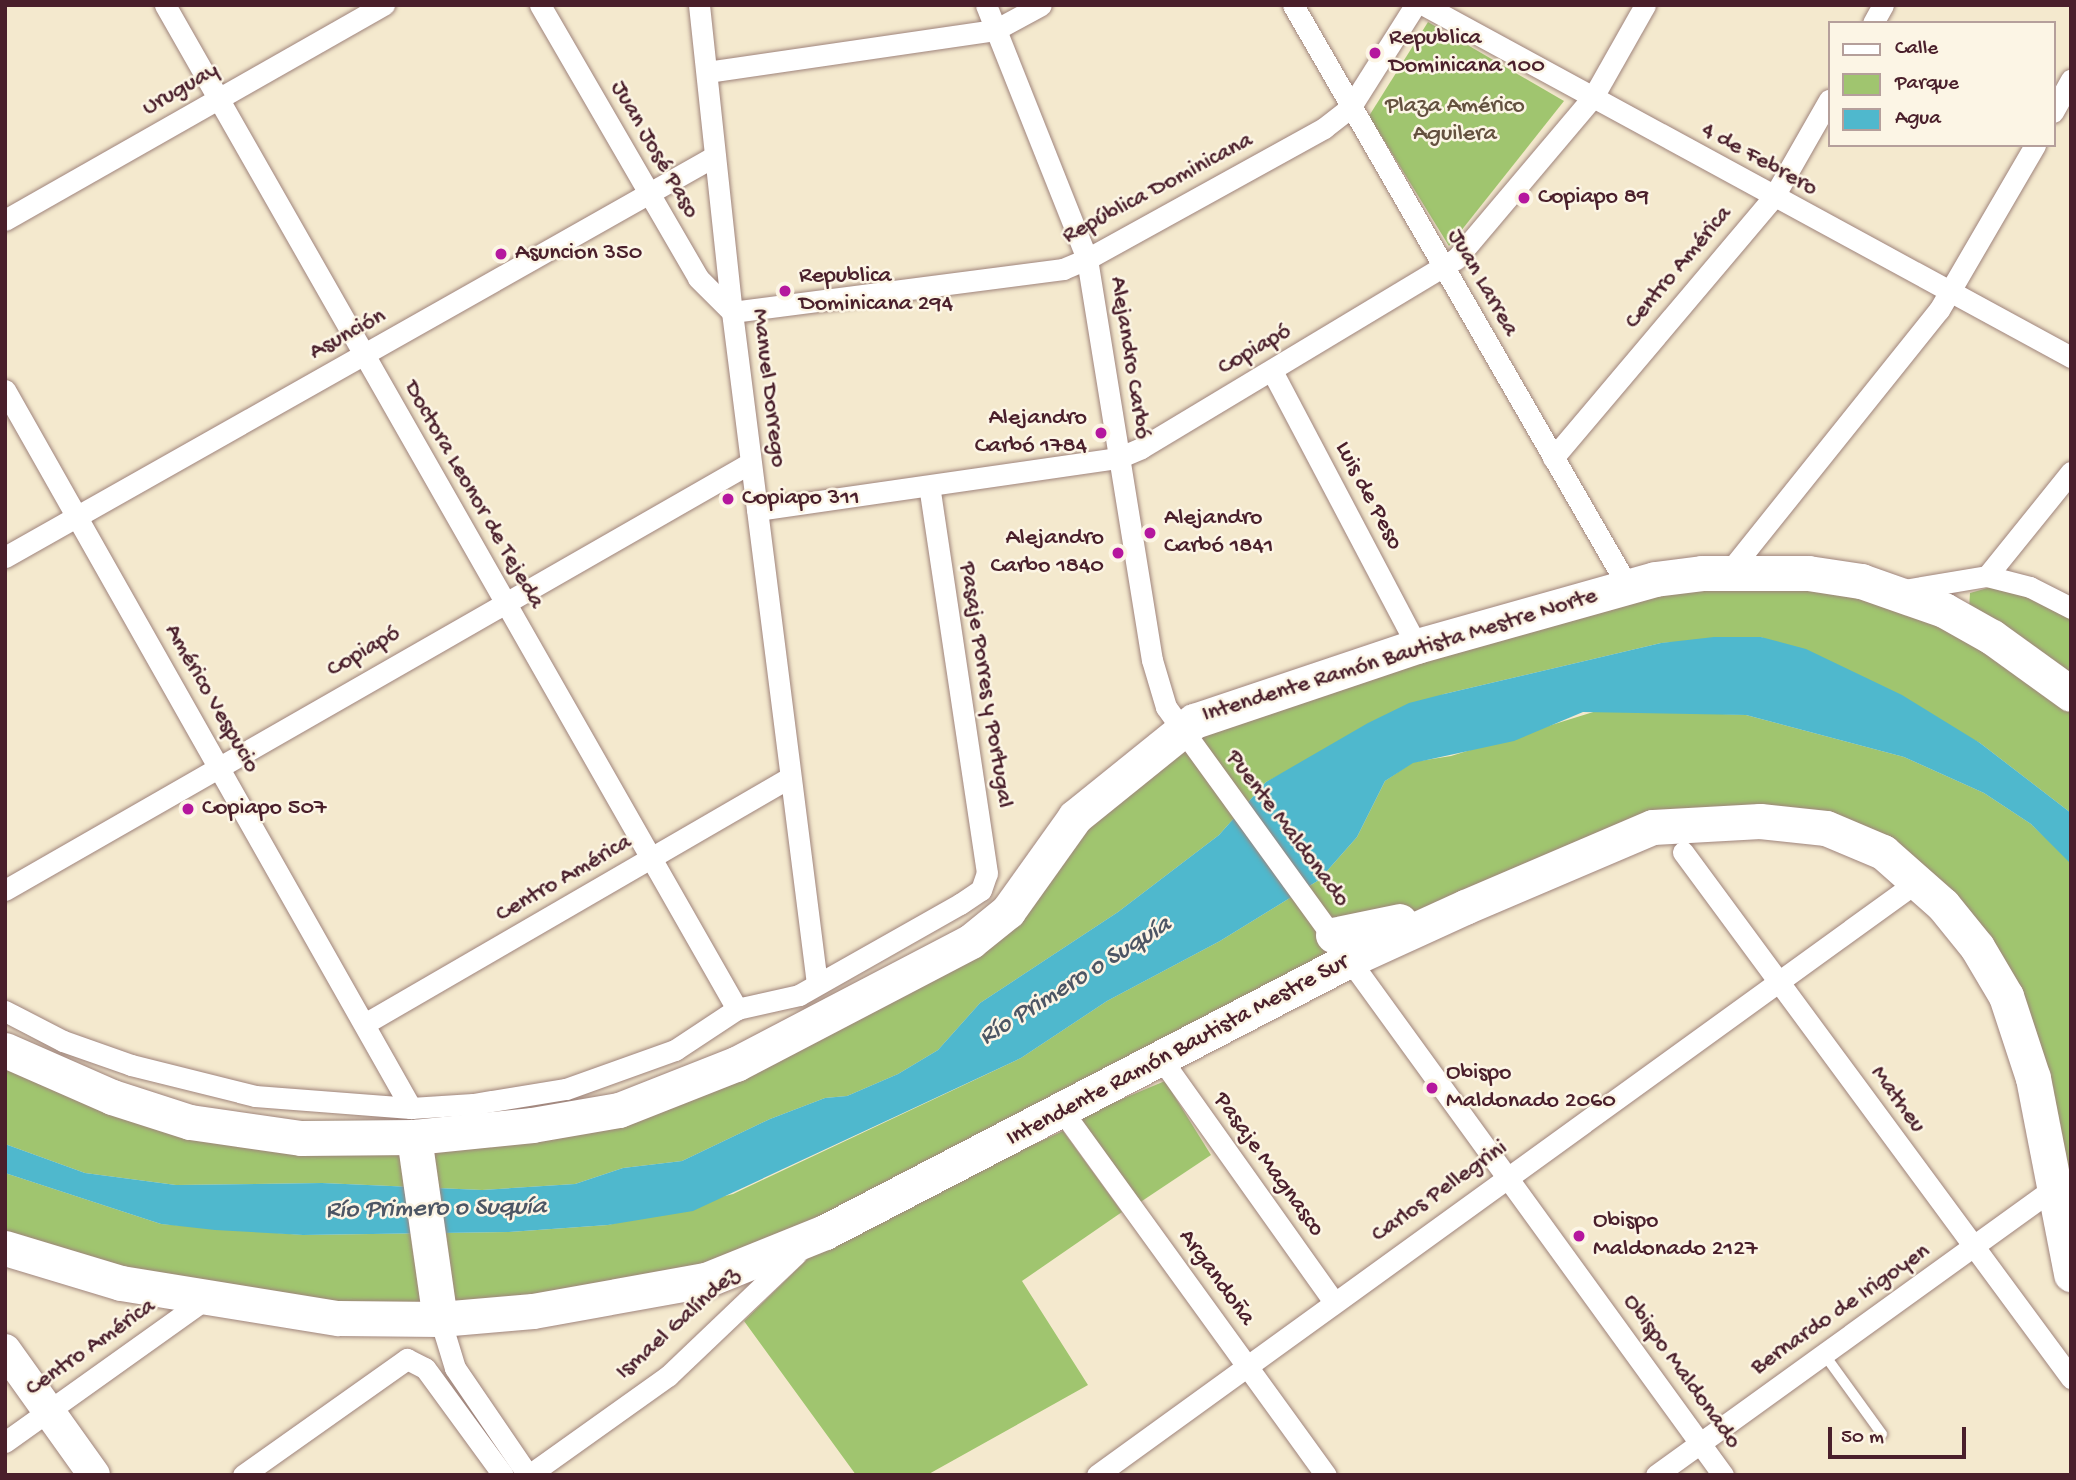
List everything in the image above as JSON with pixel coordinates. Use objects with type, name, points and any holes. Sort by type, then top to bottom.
[{"type":"main road","name":"Intendente Ramón Bautista Mestre Norte","points":[[5,1050],[112,1097],[190,1122],[302,1138],[415,1138],[580,1118],[645,1102],[737,1064],[947,957],[1008,911],[1069,822],[1190,743],[1209,713],[1417,646],[1627,585],[1680,575],[1808,573],[1896,591],[1992,637],[2071,694]]},
{"type":"main road","name":"Intendente Ramón Bautista Mestre Sur","points":[[5,1248],[121,1283],[338,1318],[439,1309],[533,1311],[663,1291],[741,1269],[825,1232],[1063,1112],[1161,1060],[1334,937],[1465,907],[1645,830],[1676,825],[1760,821],[1826,828],[1883,852],[1918,881],[1966,932],[2007,996],[2033,1078],[2071,1274]]},
{"type":"main road","points":[[415,1138],[439,1309]]},
{"type":"main road","points":[[5,1350],[94,1475]]},
{"type":"main road","points":[[5,1362],[48,1411]]},
{"type":"street","name":"Doctora Leonor de Tejeda","points":[[165,5],[737,1009]]},
{"type":"street","name":"Uruguay","points":[[5,220],[384,5]]},
{"type":"street","name":"Juan José Paso","points":[[540,5],[698,278],[732,312]]},
{"type":"street","name":"Manuel Dorrego","points":[[699,5],[750,463],[758,510],[788,778],[817,984]]},
{"type":"street","name":"Alejandro Carbó","points":[[986,5],[1087,259],[1157,686],[1190,743]]},
{"type":"street","points":[[707,72],[995,30],[1041,5]]},
{"type":"street","name":"Juan Larrea","points":[[1293,5],[1627,585]]},
{"type":"street","name":"República Dominicana","points":[[732,312],[1063,269],[1087,259],[1324,128],[1350,108],[1364,93],[1415,5]]},
{"type":"street","name":"4 de Febrero","points":[[1424,5],[1773,198],[2071,357]]},
{"type":"street","name":"Copiapó","points":[[758,510],[1118,458],[1272,371],[1444,270],[1592,97],[1645,5]]},
{"type":"street","points":[[1874,21],[1883,5]]},
{"type":"street","points":[[2055,108],[2071,80]]},
{"type":"street","name":"Centro América","points":[[1553,458],[1773,198],[1828,102]]},
{"type":"street","points":[[1728,573],[1952,293],[2034,147]]},
{"type":"street","name":"Asunción","points":[[5,557],[715,156]]},
{"type":"street","name":"Luis de Peso","points":[[1272,371],[1417,646]]},
{"type":"street","name":"Américo Vespucio","points":[[5,390],[366,1023],[415,1138]]},
{"type":"street","name":"Copiapó","points":[[5,890],[218,765],[750,463]]},
{"type":"street","points":[[1987,576],[2071,472]]},
{"type":"street","name":"Pasaje Porres y Portugal","points":[[817,984],[981,890],[986,873],[929,487]]},
{"type":"street","points":[[1896,591],[1987,576],[2030,587],[2071,608]]},
{"type":"street","name":"Puente Maldonado","points":[[1190,743],[1334,937]]},
{"type":"street","name":"Centro América","points":[[366,1023],[788,778]]},
{"type":"street","name":"Matheu","points":[[1683,852],[2071,1378]]},
{"type":"street","name":"Carlos Pellegrini","points":[[1097,1475],[1333,1301],[1918,881]]},
{"type":"street","name":"Obispo Maldonado","points":[[1334,937],[1723,1475]]},
{"type":"street","points":[[5,1011],[62,1041],[198,1084],[300,1101],[415,1138],[473,1104],[566,1088],[675,1050],[737,1009],[799,995],[817,984]]},
{"type":"street","name":"Pasaje Magnasco","points":[[1161,1060],[1333,1301]]},
{"type":"street","name":"Argandoña","points":[[1063,1112],[1326,1475]]},
{"type":"street","name":"Bernardo de Irigoyen","points":[[1656,1475],[2056,1186]]},
{"type":"street","name":"Ismael Galíndez","points":[[529,1475],[667,1376],[783,1264],[825,1232]]},
{"type":"street","name":"Centro América","points":[[5,1442],[207,1298]]},
{"type":"street","points":[[439,1309],[455,1368],[529,1475]]},
{"type":"street","points":[[243,1475],[407,1359],[425,1368],[503,1475]]},
{"type":"lane","points":[[1824,1354],[1882,1434]]},
{"type":"green space","name":"Plaza Américo Aguilera","points":[[1428,22],[1564,101],[1449,246],[1369,116]]},
{"type":"green space","points":[[1861,581],[2071,694],[2071,813],[1980,743],[1761,637],[1661,643],[1444,694],[1266,782],[1219,835],[1118,912],[980,1003],[938,1050],[898,1074],[847,1096],[825,1098],[770,1119],[682,1161],[623,1168],[575,1184],[482,1190],[322,1183],[176,1185],[85,1173],[5,1144],[5,1050],[190,1122],[581,1118],[947,957],[1181,729],[1627,585]]},
{"type":"green space","points":[[1991,587],[2015,592],[2071,616],[2071,683],[1969,610],[1970,593]]},
{"type":"green space","points":[[1603,709],[1746,715],[1904,757],[1984,793],[2031,824],[2067,858],[2071,864],[2071,1274],[2019,1030],[1883,852],[1662,826],[767,1259],[440,1319],[5,1248],[5,1173],[161,1224],[303,1235],[509,1232],[608,1225],[733,1194],[1021,1058],[1107,1001],[1220,941],[1319,880],[1357,837],[1385,781],[1413,762],[1451,756]]},
{"type":"green space","points":[[1165,1081],[1211,1155],[1139,1203],[1079,1117]]},
{"type":"green space","points":[[1063,1131],[1122,1212],[1022,1281],[1088,1385],[927,1475],[856,1475],[744,1321],[830,1237]]},
{"type":"water","name":"Río Primero o Suquía","points":[[1714,637],[1761,637],[1806,649],[1902,695],[1980,743],[2071,813],[2071,864],[2031,824],[1984,793],[1904,757],[1746,715],[1583,712],[1514,741],[1413,763],[1385,781],[1357,837],[1319,880],[1220,941],[1107,1001],[1021,1058],[693,1211],[608,1225],[509,1232],[303,1235],[161,1224],[5,1173],[5,1144],[85,1173],[176,1185],[322,1183],[482,1190],[575,1184],[623,1168],[682,1161],[770,1119],[825,1098],[847,1096],[898,1074],[938,1050],[980,1003],[1118,912],[1219,835],[1266,782],[1368,723],[1409,703],[1444,694],[1661,643]]},
{"type":"place","name":"Republica Dominicana 100","points":[[1375,53]]},
{"type":"place","name":"Copiapo 89","points":[[1524,198]]},
{"type":"place","name":"Asuncion 350","points":[[501,254]]},
{"type":"place","name":"Republica Dominicana 294","points":[[785,291]]},
{"type":"place","name":"Alejandro Carbó 1784","points":[[1101,433]]},
{"type":"place","name":"Copiapo 311","points":[[728,499]]},
{"type":"place","name":"Alejandro Carbó 1841","points":[[1150,533]]},
{"type":"place","name":"Alejandro Carbo 1840","points":[[1118,553]]},
{"type":"place","name":"Copiapo 507","points":[[188,809]]},
{"type":"place","name":"Obispo Maldonado 2060","points":[[1432,1088]]},
{"type":"place","name":"Obispo Maldonado 2127","points":[[1579,1236]]}]
